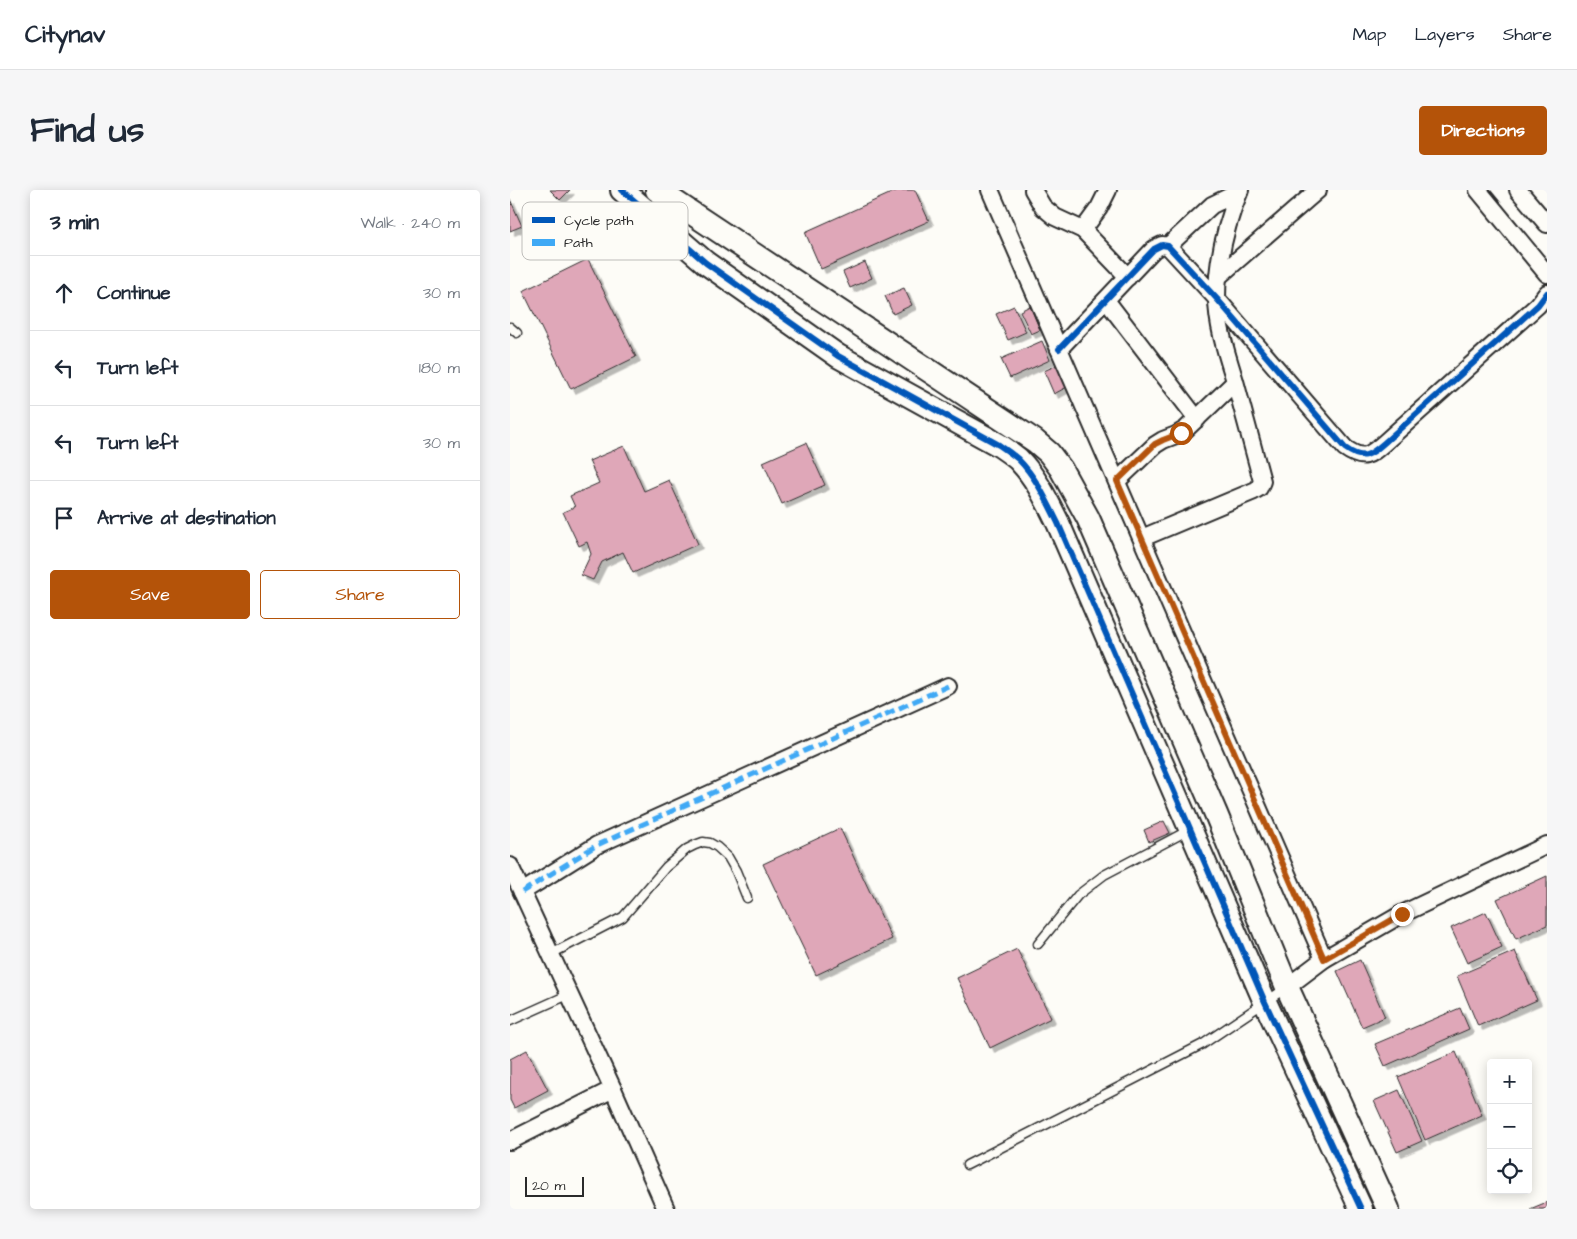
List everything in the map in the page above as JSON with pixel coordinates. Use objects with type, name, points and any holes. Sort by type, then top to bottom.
[{"type":"street","points":[[622,190],[636,202]]},
{"type":"street","points":[[657,190],[675,202]]},
{"type":"street","points":[[990,190],[1324,959]]},
{"type":"street","points":[[1033,190],[1043,207],[1055,217],[1083,230],[1128,276]]},
{"type":"street","points":[[1083,230],[1099,208],[1108,190]]},
{"type":"street","points":[[1218,277],[1318,190]]},
{"type":"street","points":[[1478,190],[1547,274]]},
{"type":"street","points":[[1518,190],[1547,224]]},
{"type":"street","points":[[1142,538],[1259,488],[1262,481],[1220,323],[1217,299],[1218,277],[1225,235],[1240,191]]},
{"type":"street","points":[[1168,246],[1212,205],[1240,191]]},
{"type":"street","points":[[688,211],[1035,441],[1049,453],[1061,469],[1088,518],[1216,814],[1287,987],[1388,1209]]},
{"type":"street","points":[[1059,349],[1154,249],[1162,245],[1168,246],[1217,299],[1344,448],[1353,454],[1361,456],[1370,455],[1538,305],[1547,293]]},
{"type":"street","points":[[688,247],[706,262],[838,356],[998,445],[1017,459],[1029,472],[1058,523],[1266,1002],[1361,1209]]},
{"type":"street","points":[[1106,300],[1197,419]]},
{"type":"street","points":[[1117,481],[1155,444],[1181,433],[1235,382]]},
{"type":"street","points":[[522,892],[597,845],[948,686]]},
{"type":"street","points":[[1287,987],[1324,959],[1402,914],[1547,845]]},
{"type":"street","points":[[510,866],[552,954],[666,1209]]},
{"type":"street","points":[[510,1141],[613,1089]]},
{"type":"lane","points":[[510,326],[517,333]]},
{"type":"lane","points":[[1038,944],[1078,895],[1090,884],[1191,829]]},
{"type":"lane","points":[[552,954],[623,917],[666,867],[687,849],[704,842],[717,846],[728,858],[736,871],[747,898]]},
{"type":"lane","points":[[967,1165],[1203,1044],[1287,987]]},
{"type":"lane","points":[[510,1021],[570,994]]},
{"type":"building","points":[[550,190],[570,190],[560,200]]},
{"type":"building","points":[[898,190],[915,190],[929,221],[821,269],[805,232]]},
{"type":"building","points":[[510,199],[522,226],[510,231]]},
{"type":"building","points":[[588,260],[636,357],[571,389],[523,291]]},
{"type":"building","points":[[865,262],[872,278],[850,288],[843,272]]},
{"type":"building","points":[[904,288],[912,305],[893,314],[885,296]]},
{"type":"building","points":[[1014,306],[1026,332],[1008,340],[996,314]]},
{"type":"building","points":[[1030,306],[1040,330],[1031,334],[1020,311]]},
{"type":"building","points":[[1042,341],[1050,360],[1010,378],[1001,359]]},
{"type":"building","points":[[1057,365],[1067,387],[1054,394],[1044,371]]},
{"type":"building","points":[[806,443],[825,485],[782,504],[763,462]]},
{"type":"building","points":[[624,446],[644,491],[669,480],[698,544],[633,573],[623,552],[602,562],[593,580],[581,575],[591,554],[587,542],[579,546],[563,512],[575,507],[570,496],[599,483],[589,461]]},
{"type":"building","points":[[1164,821],[1170,833],[1149,842],[1144,830]]},
{"type":"building","points":[[840,828],[892,939],[816,975],[763,864]]},
{"type":"building","points":[[1547,876],[1547,925],[1516,939],[1497,899]]},
{"type":"building","points":[[1486,912],[1502,947],[1467,963],[1451,928]]},
{"type":"building","points":[[1017,949],[1051,1018],[990,1048],[957,978]]},
{"type":"building","points":[[1515,951],[1537,1000],[1478,1026],[1457,976]]},
{"type":"building","points":[[1360,960],[1385,1017],[1362,1027],[1337,971]]},
{"type":"building","points":[[1460,1008],[1469,1029],[1385,1066],[1375,1044]]},
{"type":"building","points":[[527,1050],[548,1090],[514,1108],[510,1100],[510,1059]]},
{"type":"building","points":[[1456,1052],[1482,1115],[1425,1140],[1398,1077]]},
{"type":"building","points":[[1399,1090],[1422,1141],[1397,1152],[1374,1101]]},
{"type":"building","points":[[1547,1202],[1547,1209],[1530,1209]]},
{"type":"marked path","points":[[522,892],[597,845],[948,686]]},
{"type":"cycle path","points":[[622,190],[636,202]]},
{"type":"cycle path","points":[[1059,349],[1154,249],[1162,245],[1168,246],[1217,299],[1345,448],[1361,456],[1370,454],[1384,443],[1538,305],[1547,293]]},
{"type":"cycle path","points":[[688,247],[706,263],[838,356],[999,445],[1018,459],[1030,474],[1041,490],[1058,523],[1265,1002],[1361,1209]]},
{"type":"route","points":[[1181,433],[1155,444],[1117,481],[1324,959],[1402,914]]}]
